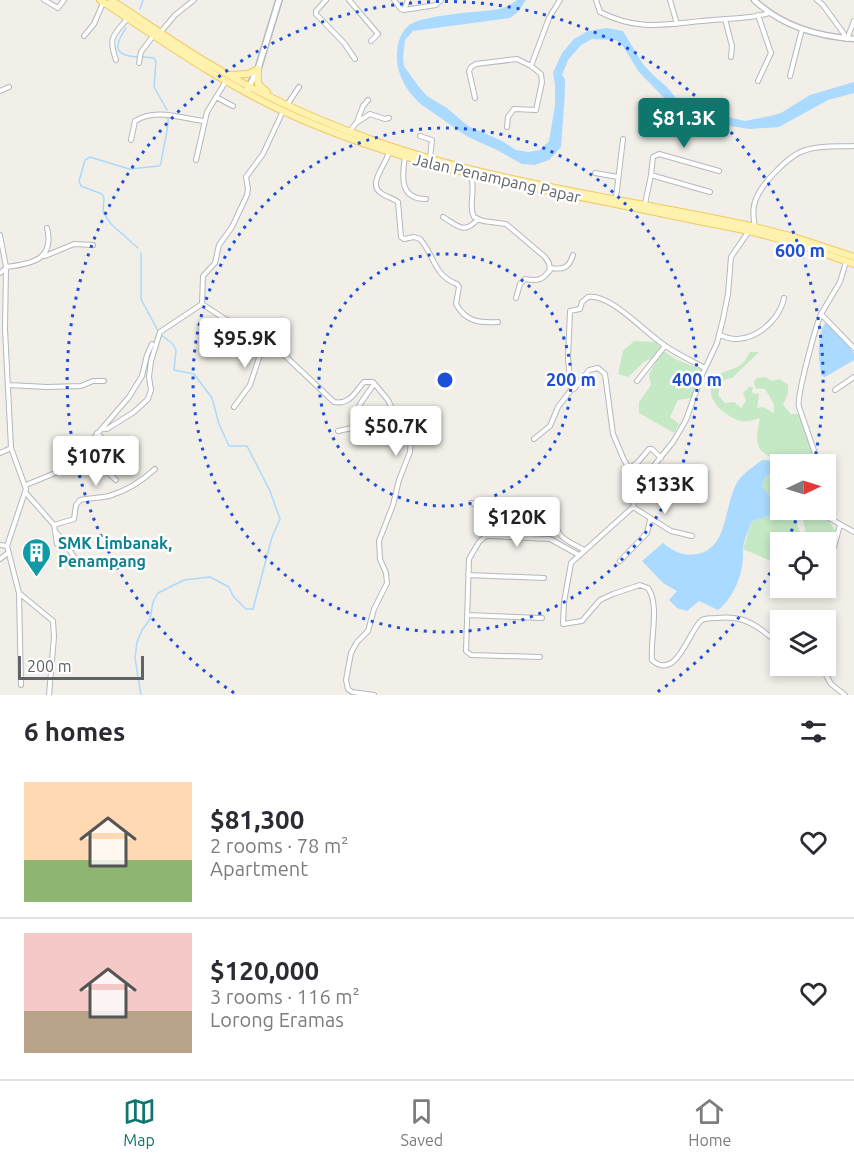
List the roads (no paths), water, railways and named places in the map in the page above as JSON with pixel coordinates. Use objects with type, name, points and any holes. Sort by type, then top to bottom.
[{"type":"main road","name":"Jalan Penampang Papar","points":[[111,0],[242,90],[388,152],[471,175],[748,231],[794,243],[854,264]]},
{"type":"main road","points":[[242,90],[250,87],[258,69],[279,0]]},
{"type":"main road","name":"Jalan Penampang Papar","points":[[102,1],[150,34],[227,78],[250,87],[285,108],[350,131],[430,158],[516,180],[755,227],[854,257]]},
{"type":"main road","points":[[145,23],[150,34]]},
{"type":"main road","points":[[227,78],[258,69]]},
{"type":"main road","points":[[258,69],[258,84],[271,98]]},
{"type":"street","points":[[44,0],[58,8],[64,0]]},
{"type":"street","points":[[160,33],[175,15],[194,0]]},
{"type":"street","points":[[326,0],[317,9],[316,15],[344,43],[355,59]]},
{"type":"street","points":[[349,0],[378,34],[371,41]]},
{"type":"street","points":[[394,0],[404,10],[436,5],[441,0]]},
{"type":"street","points":[[404,10],[408,0]]},
{"type":"street","points":[[531,66],[549,18],[560,0]]},
{"type":"street","points":[[596,0],[600,12],[618,20],[661,26],[769,13]]},
{"type":"street","points":[[670,0],[677,24]]},
{"type":"street","points":[[754,0],[769,13],[802,29],[825,36],[854,39]]},
{"type":"street","points":[[817,0],[824,2],[846,39]]},
{"type":"street","points":[[84,36],[94,24],[102,1]]},
{"type":"street","points":[[758,15],[771,53],[758,81]]},
{"type":"street","points":[[116,60],[111,41],[114,33],[128,18]]},
{"type":"street","points":[[725,19],[732,46],[731,57]]},
{"type":"street","points":[[846,39],[854,21]]},
{"type":"street","points":[[790,76],[802,29]]},
{"type":"street","points":[[139,63],[141,52],[150,34]]},
{"type":"street","points":[[475,98],[469,71],[473,65],[517,59],[531,66],[542,76],[536,110],[514,109],[508,117],[507,128]]},
{"type":"street","points":[[196,160],[204,121],[211,104],[227,78]]},
{"type":"street","points":[[0,91],[9,87]]},
{"type":"street","points":[[202,304],[203,276],[214,263],[219,245],[232,227],[247,195],[246,177],[263,154],[285,108],[299,87]]},
{"type":"street","points":[[216,97],[233,106]]},
{"type":"street","points":[[357,123],[363,106],[368,100]]},
{"type":"street","points":[[131,140],[135,122],[144,115],[155,114],[204,121]]},
{"type":"street","points":[[350,131],[370,114],[385,119],[389,118]]},
{"type":"street","points":[[420,136],[432,140],[430,158]]},
{"type":"street","points":[[616,198],[623,139]]},
{"type":"street","points":[[755,227],[754,205],[759,192],[793,156],[813,148],[854,146]]},
{"type":"street","points":[[388,152],[385,165],[376,177],[376,186],[380,192],[398,200],[401,237],[420,239],[444,278],[458,284],[456,304],[463,315],[475,322],[498,322]]},
{"type":"street","points":[[645,204],[653,157],[659,154],[720,171]]},
{"type":"street","points":[[405,157],[403,179],[406,189],[416,198],[426,199]]},
{"type":"street","points":[[595,173],[618,177]]},
{"type":"street","points":[[471,175],[474,185],[472,212],[477,219],[508,226],[545,257],[550,268]]},
{"type":"street","points":[[651,175],[710,192]]},
{"type":"street","points":[[443,217],[461,228],[471,226],[477,219]]},
{"type":"street","points":[[38,260],[47,249],[49,237],[47,228]]},
{"type":"street","points":[[748,231],[731,257],[728,294],[719,334],[684,424],[661,458],[639,484],[633,507],[571,563],[563,624],[582,621],[600,600],[640,585],[650,590],[653,598],[651,649],[652,660],[655,663],[665,665],[675,660],[689,642],[699,623],[707,619],[742,618],[770,636]]},
{"type":"street","points":[[0,235],[11,448],[26,485],[26,493],[7,546],[19,593],[21,685]]},
{"type":"street","points":[[3,269],[38,260],[74,244],[93,245]]},
{"type":"street","points":[[550,268],[560,270],[566,268],[573,255]]},
{"type":"street","points":[[815,454],[798,399],[815,328],[840,282],[846,261]]},
{"type":"street","points":[[516,298],[523,281],[527,279],[538,281],[550,268]]},
{"type":"street","points":[[571,390],[568,357],[569,315],[570,310],[580,309],[582,302],[588,297],[596,296],[625,312],[665,346],[705,368]]},
{"type":"street","points":[[719,334],[736,339],[761,330],[779,312],[784,298]]},
{"type":"street","points":[[202,304],[225,319],[251,328],[266,337],[334,402],[342,402],[353,397],[364,382],[370,381],[388,400],[399,423],[408,433],[411,441],[410,452],[399,480],[393,505],[378,541],[380,559],[386,573],[387,583],[374,609],[368,631],[354,647],[346,676],[346,684],[352,692],[374,695]]},
{"type":"street","points":[[26,485],[60,471],[83,450],[120,408],[138,382],[144,370],[147,355],[163,329],[202,304]]},
{"type":"street","points":[[821,314],[854,348]]},
{"type":"street","points":[[234,407],[250,384],[266,337]]},
{"type":"street","points":[[102,428],[107,429],[144,403],[150,394],[151,361],[157,338]]},
{"type":"street","points":[[637,381],[665,346]]},
{"type":"street","points":[[534,439],[550,426],[558,407],[589,370],[598,368],[605,374],[611,426],[617,443],[639,484]]},
{"type":"street","points":[[144,370],[149,377]]},
{"type":"street","points":[[835,390],[854,377]]},
{"type":"street","points":[[8,385],[81,386],[93,381],[104,381]]},
{"type":"street","points":[[338,431],[352,428],[360,404],[374,384]]},
{"type":"street","points":[[97,433],[115,451]]},
{"type":"street","points":[[0,453],[11,448]]},
{"type":"street","points":[[629,469],[649,449],[661,458]]},
{"type":"street","points":[[83,450],[116,480]]},
{"type":"street","points":[[54,525],[74,519],[76,505],[80,500],[111,495],[132,486],[155,469]]},
{"type":"street","points":[[26,493],[54,525],[57,544]]},
{"type":"street","points":[[471,503],[549,515],[563,538],[584,550]]},
{"type":"street","points":[[633,507],[671,531],[692,536]]},
{"type":"street","points":[[620,561],[647,533],[650,519]]},
{"type":"street","points":[[832,520],[854,532]]},
{"type":"street","points":[[836,540],[840,525]]},
{"type":"street","points":[[56,532],[70,549],[72,557],[78,562],[87,564]]},
{"type":"street","points":[[540,657],[469,655],[465,647],[470,555],[486,536],[546,539],[579,555]]},
{"type":"street","points":[[0,545],[7,546]]},
{"type":"street","points":[[0,559],[8,553]]},
{"type":"street","points":[[468,575],[544,578]]},
{"type":"street","points":[[19,593],[53,621],[54,638],[48,695]]},
{"type":"street","points":[[467,615],[542,618]]},
{"type":"street","points":[[827,676],[831,684],[845,695]]},
{"type":"water","points":[[517,0],[526,0],[518,12],[510,18],[413,31],[405,40],[403,57],[404,66],[427,96],[447,108],[468,126],[516,150],[528,152],[540,150],[549,141],[555,106],[553,73],[562,53],[574,39],[588,31],[607,28],[623,31],[643,64],[678,101],[705,114],[724,113],[728,117],[745,121],[781,113],[810,95],[854,82],[854,93],[828,100],[779,127],[750,129],[696,121],[676,110],[639,72],[621,43],[615,40],[592,39],[581,45],[568,60],[562,75],[565,79],[565,92],[561,147],[549,160],[535,165],[522,164],[468,137],[422,105],[404,84],[397,57],[401,36],[405,29],[414,22],[500,9]]},
{"type":"water","points":[[827,321],[854,353],[854,360],[825,377],[822,376],[819,347],[821,332]]},
{"type":"water","points":[[762,460],[770,461],[770,474],[764,478],[762,487],[770,496],[770,516],[752,521],[744,545],[742,568],[733,592],[718,610],[699,601],[687,611],[677,608],[669,600],[677,591],[663,583],[642,561],[663,543],[683,554],[692,555],[707,550],[720,534],[734,490],[746,472]]},
{"type":"waterway","points":[[140,9],[143,0]]},
{"type":"waterway","points":[[126,28],[119,40],[118,48],[123,54],[137,57]]},
{"type":"waterway","points":[[143,57],[154,58],[156,62],[154,87],[167,110]]},
{"type":"waterway","points":[[138,248],[111,224],[103,212],[102,194],[81,186],[79,181],[85,160],[90,157],[129,169],[159,166],[168,118]]},
{"type":"waterway","points":[[141,253],[141,299],[158,331]]},
{"type":"waterway","points":[[141,695],[135,658],[137,642],[150,619],[153,602],[158,593],[184,580],[210,577],[229,587],[233,596],[246,609],[253,609],[272,537],[280,519],[270,491],[247,446],[229,446],[219,424],[212,398],[194,374],[174,370],[176,350],[172,343],[161,335]]},
{"type":"place","name":"SMK Limbanak, Penampang","points":[[37,578]]}]
